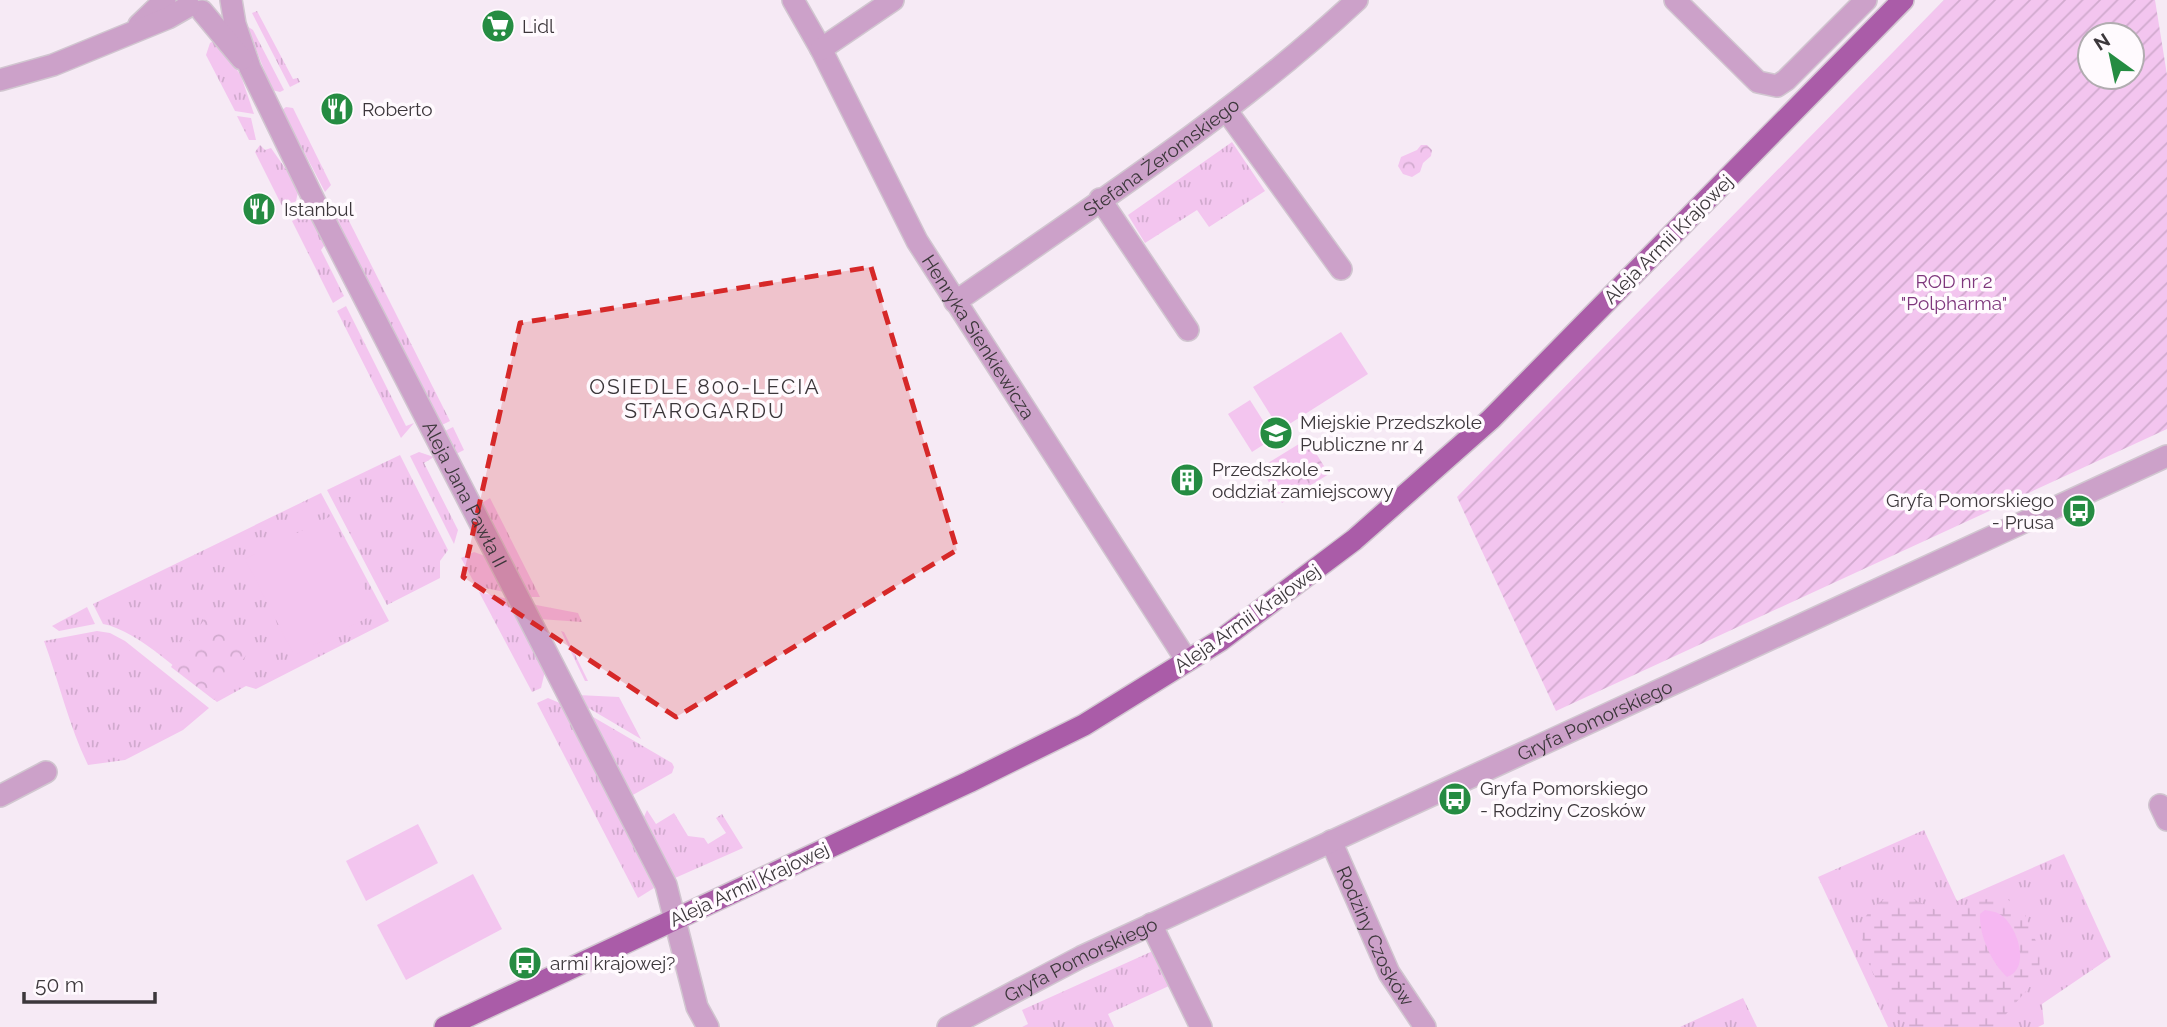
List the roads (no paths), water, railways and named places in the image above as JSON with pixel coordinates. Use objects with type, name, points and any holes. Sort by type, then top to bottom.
[{"type":"main road","name":"Aleja Armii Krajowej","points":[[445,1027],[1084,724],[1187,661],[1274,602],[1354,540],[1491,419],[1903,0]]},
{"type":"street","points":[[133,30],[165,0]]},
{"type":"street","points":[[0,80],[53,65],[191,6],[214,10],[230,0]]},
{"type":"street","name":"Aleja Jana Pawła II","points":[[230,0],[250,68],[314,200],[661,875],[676,919],[697,1007],[708,1027]]},
{"type":"street","name":"Henryka Sienkiewicza","points":[[793,0],[821,49],[917,241],[1187,661]]},
{"type":"street","points":[[821,49],[893,0]]},
{"type":"street","name":"Stefana Żeromskiego","points":[[955,302],[1226,110],[1318,37],[1357,0]]},
{"type":"street","points":[[1675,0],[1758,82],[1766,86],[1777,86],[1786,80],[1866,0]]},
{"type":"street","name":"Aleja Jana Pawła II","points":[[191,6],[250,68]]},
{"type":"street","points":[[1226,110],[1341,269]]},
{"type":"street","points":[[1101,199],[1188,330]]},
{"type":"street","name":"Gryfa Pomorskiego","points":[[948,1027],[1033,981],[1151,924],[2167,456]]},
{"type":"street","points":[[0,796],[46,772]]},
{"type":"street","name":"Rodziny Czosków","points":[[1331,841],[1390,972],[1425,1027]]},
{"type":"street","points":[[1151,924],[1201,1027]]},
{"type":"place","name":"Lidl","points":[[498,26]]},
{"type":"place","name":"Roberto","points":[[337,109]]},
{"type":"place","name":"Istanbul","points":[[259,209]]},
{"type":"place","name":"Miejskie Przedszkole Publiczne nr 4","points":[[1276,433]]},
{"type":"place","name":"Przedszkole - oddział zamiejscowy","points":[[1187,480]]},
{"type":"place","name":"Gryfa Pomorskiego - Prusa","points":[[2079,511]]},
{"type":"place","name":"Gryfa Pomorskiego - Rodziny Czosków","points":[[1455,799]]},
{"type":"place","name":"armi krajowej?","points":[[525,963]]},
{"type":"district","name":"OSIEDLE 800-LECIA STAROGARDU","points":[[705,399]]},
{"type":"park label","name":"ROD nr 2 \"Polpharma\"","points":[[1954,292]]}]
